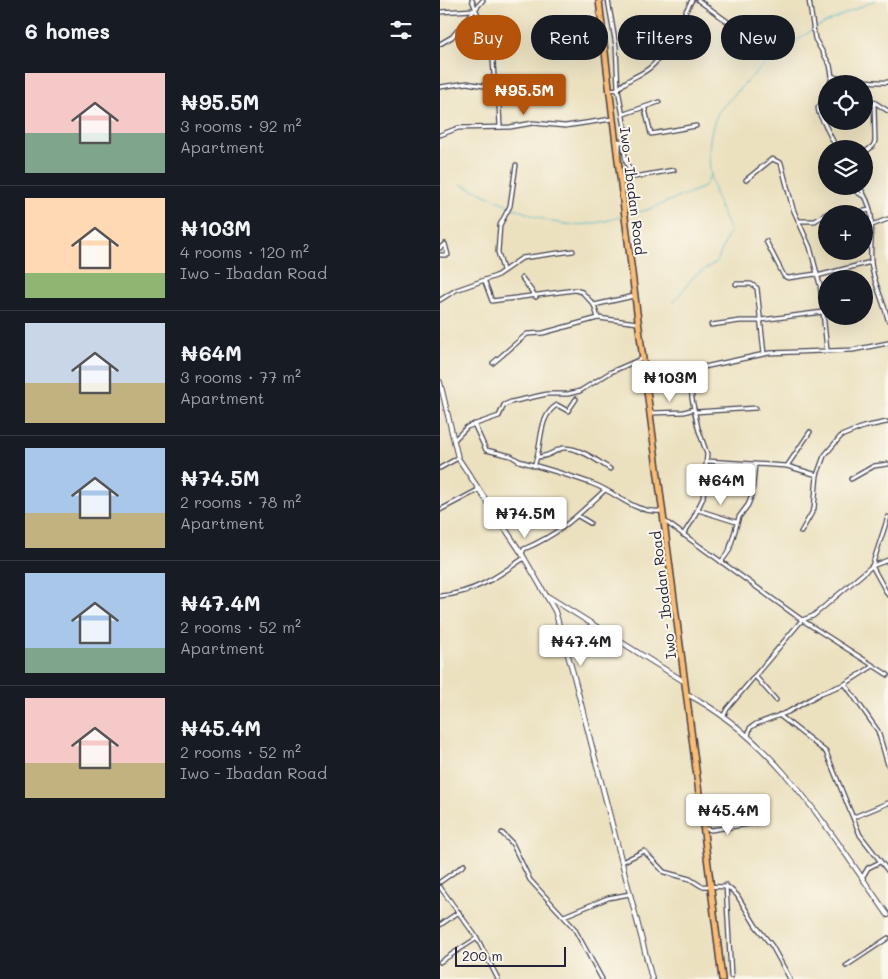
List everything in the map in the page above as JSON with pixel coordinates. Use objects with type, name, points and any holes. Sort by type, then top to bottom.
[{"type":"main road","name":"Iwo - Ibadan Road","points":[[599,0],[625,225],[644,357],[649,413],[666,522],[722,979]]},
{"type":"street","points":[[472,0],[493,60],[500,126]]},
{"type":"street","points":[[440,44],[452,37],[474,8],[483,0]]},
{"type":"street","points":[[608,0],[616,46],[618,90],[624,114],[628,144],[624,148],[626,162],[634,177],[674,170]]},
{"type":"street","points":[[609,90],[618,90],[628,79],[654,65],[663,53],[692,0]]},
{"type":"street","points":[[698,0],[721,17]]},
{"type":"street","points":[[809,0],[815,39],[830,65],[832,75]]},
{"type":"street","points":[[440,12],[474,8]]},
{"type":"street","points":[[440,87],[467,82],[496,88]]},
{"type":"street","points":[[873,82],[888,82]]},
{"type":"street","points":[[624,114],[645,109],[659,102]]},
{"type":"street","points":[[873,146],[875,141],[874,102],[888,111]]},
{"type":"street","points":[[645,109],[651,134],[696,126]]},
{"type":"street","points":[[440,135],[458,128],[533,124],[565,126],[612,119]]},
{"type":"street","points":[[623,209],[619,141],[628,144]]},
{"type":"street","points":[[746,180],[772,160],[780,162],[793,209],[810,247],[818,286]]},
{"type":"street","points":[[503,270],[498,252],[500,225],[510,206],[516,164]]},
{"type":"street","points":[[864,196],[868,205]]},
{"type":"street","points":[[873,225],[887,219],[888,215]]},
{"type":"street","points":[[798,221],[815,221],[818,219]]},
{"type":"street","points":[[766,241],[784,276],[788,278],[816,275],[871,262],[878,289],[884,300],[888,320]]},
{"type":"street","points":[[440,248],[446,244],[449,252],[448,255],[440,255]]},
{"type":"street","points":[[440,300],[474,282],[485,282],[522,258],[572,251]]},
{"type":"street","points":[[522,278],[536,297]]},
{"type":"street","points":[[485,282],[492,301],[579,291],[594,305],[598,318]]},
{"type":"street","points":[[736,284],[751,284],[757,288],[764,354]]},
{"type":"street","points":[[594,305],[636,296]]},
{"type":"street","points":[[711,325],[818,313]]},
{"type":"street","points":[[494,363],[527,334],[544,333],[598,318],[638,323]]},
{"type":"street","points":[[824,325],[827,350]]},
{"type":"street","points":[[644,372],[690,370],[764,354],[853,350],[888,343]]},
{"type":"street","points":[[454,439],[459,433],[474,424],[498,416],[504,405],[547,394],[568,394],[580,391],[611,372],[644,357]]},
{"type":"street","points":[[684,535],[698,510],[702,498],[708,454],[694,411],[690,370]]},
{"type":"street","points":[[440,382],[458,458],[551,602],[572,669],[652,979]]},
{"type":"street","points":[[534,466],[541,447],[540,431],[549,410],[557,406],[568,411],[576,399]]},
{"type":"street","points":[[649,413],[756,408]]},
{"type":"street","points":[[801,532],[814,509],[817,475],[824,456],[841,436],[863,427],[887,422]]},
{"type":"street","points":[[474,424],[486,450],[511,456],[519,461],[593,484],[636,509],[647,512],[663,511]]},
{"type":"street","points":[[788,466],[810,432]]},
{"type":"street","points":[[538,456],[548,456],[561,448],[572,449],[610,469]]},
{"type":"street","points":[[440,468],[458,458]]},
{"type":"street","points":[[707,461],[788,466],[817,475]]},
{"type":"street","points":[[851,479],[874,466],[888,464]]},
{"type":"street","points":[[721,562],[729,551],[736,522],[748,505],[752,495],[754,465]]},
{"type":"street","points":[[440,510],[478,490]]},
{"type":"street","points":[[440,596],[459,595],[479,588],[523,556],[524,549],[548,539],[578,516],[605,490]]},
{"type":"street","points":[[698,510],[736,522]]},
{"type":"street","points":[[578,516],[590,522]]},
{"type":"street","points":[[888,517],[872,566],[888,594]]},
{"type":"street","points":[[666,522],[802,620],[888,675]]},
{"type":"street","points":[[724,715],[802,620],[813,616],[872,566],[888,560]]},
{"type":"street","points":[[548,596],[685,682]]},
{"type":"street","points":[[544,603],[551,602]]},
{"type":"street","points":[[748,736],[750,728],[756,724],[779,715],[821,692],[845,684],[873,666]]},
{"type":"street","points":[[755,676],[776,700]]},
{"type":"street","points":[[845,684],[878,731],[888,765]]},
{"type":"street","points":[[687,694],[724,715],[748,736],[790,781],[887,912]]},
{"type":"street","points":[[779,715],[826,752],[854,816],[860,835],[888,871]]},
{"type":"street","points":[[854,816],[888,803]]},
{"type":"street","points":[[702,828],[710,830],[756,824]]},
{"type":"street","points":[[502,833],[512,843],[530,880],[542,895],[564,916],[583,943],[602,979]]},
{"type":"street","points":[[622,862],[644,851],[664,872],[685,877],[701,886],[726,885],[737,895],[756,926],[772,946],[790,979]]},
{"type":"street","points":[[862,878],[868,868],[880,862]]},
{"type":"street","points":[[440,882],[464,865]]},
{"type":"street","points":[[726,885],[731,976]]},
{"type":"street","points":[[440,887],[477,938],[498,979]]},
{"type":"street","points":[[564,916],[608,898],[630,894]]},
{"type":"street","points":[[440,925],[459,912]]},
{"type":"street","points":[[440,962],[477,938]]},
{"type":"street","points":[[846,966],[888,938]]},
{"type":"waterway","points":[[815,28],[875,0]]},
{"type":"waterway","points":[[674,302],[694,276],[717,262],[730,230],[718,203],[710,173],[710,142],[718,113],[761,68],[812,30]]},
{"type":"waterway","points":[[627,215],[647,210],[704,187],[711,175]]},
{"type":"waterway","points":[[461,184],[508,205]]},
{"type":"waterway","points":[[512,207],[541,219],[566,224],[592,224],[623,216]]}]
